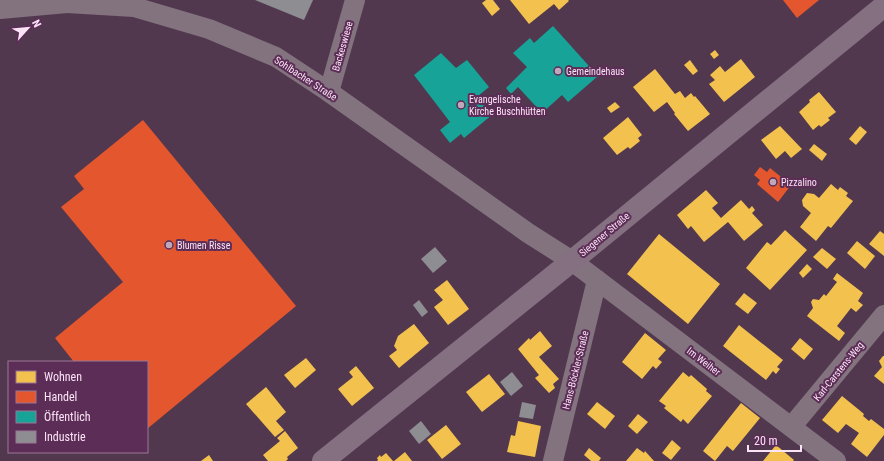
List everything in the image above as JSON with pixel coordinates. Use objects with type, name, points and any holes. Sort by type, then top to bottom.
[{"type":"main road","name":"Siegener Straße","points":[[323,461],[572,261],[884,6]]},
{"type":"street","name":"Backeswiese","points":[[329,92],[355,0]]},
{"type":"street","name":"Sohlbacher Straße","points":[[0,9],[67,2],[134,7],[209,29],[276,57],[329,92],[417,156],[572,261]]},
{"type":"street","name":"Im Weiher","points":[[572,261],[792,426],[836,461]]},
{"type":"street","name":"Hans-Böckler-Straße","points":[[553,461],[597,280]]},
{"type":"street","name":"Karl-Carstens-Weg","points":[[792,426],[884,315]]},
{"type":"building: Wohnen","points":[[486,0],[493,0],[500,9],[492,16],[482,3]]},
{"type":"building: Wohnen","points":[[510,0],[569,1],[559,10],[554,4],[529,24]]},
{"type":"building: Wohnen","points":[[715,50],[719,55],[714,59],[710,54]]},
{"type":"building: Wohnen","points":[[741,59],[755,77],[724,102],[709,84],[715,80],[710,75],[720,66],[725,72]]},
{"type":"building: Wohnen","points":[[690,60],[698,71],[693,75],[684,65]]},
{"type":"building: Wohnen","points":[[655,69],[675,94],[680,91],[685,98],[691,93],[710,114],[688,131],[674,114],[675,113],[667,102],[654,112],[633,87]]},
{"type":"building: Wohnen","points":[[819,92],[836,112],[828,118],[830,120],[821,127],[819,125],[813,130],[799,112],[810,102],[809,100]]},
{"type":"building: Wohnen","points":[[615,102],[620,107],[611,113],[607,108]]},
{"type":"building: Wohnen","points":[[628,117],[642,135],[638,138],[640,141],[630,149],[628,147],[617,155],[603,138]]},
{"type":"building: Wohnen","points":[[780,126],[802,149],[791,158],[785,151],[776,159],[761,140]]},
{"type":"building: Wohnen","points":[[860,126],[867,132],[856,145],[849,139]]},
{"type":"building: Wohnen","points":[[814,144],[827,154],[822,161],[809,150]]},
{"type":"building: Wohnen","points":[[831,184],[838,190],[840,187],[848,193],[846,196],[853,201],[831,228],[828,226],[816,241],[800,227],[811,213],[803,206],[802,200],[807,193],[814,194],[819,198]]},
{"type":"building: Wohnen","points":[[706,190],[718,203],[712,208],[721,218],[741,200],[749,209],[752,206],[755,210],[752,213],[763,225],[744,241],[728,222],[704,242],[691,226],[688,229],[677,215]]},
{"type":"building: Wohnen","points":[[785,230],[807,250],[770,290],[746,268],[767,242],[771,245]]},
{"type":"building: Wohnen","points":[[880,231],[884,234],[884,256],[869,244]]},
{"type":"building: Wohnen","points":[[659,234],[720,284],[688,324],[627,274]]},
{"type":"building: Wohnen","points":[[857,241],[875,256],[865,269],[847,253]]},
{"type":"building: Wohnen","points":[[822,248],[836,259],[827,269],[813,257]]},
{"type":"building: Wohnen","points":[[807,264],[812,269],[803,278],[799,273]]},
{"type":"building: Wohnen","points":[[837,273],[863,293],[858,301],[863,305],[856,312],[851,308],[837,326],[845,333],[839,341],[807,316],[813,308],[811,302],[813,299],[819,300],[824,294],[826,296],[837,282],[833,279]]},
{"type":"building: Wohnen","points":[[447,280],[469,309],[448,325],[434,307],[443,300],[434,290]]},
{"type":"building: Wohnen","points":[[744,293],[757,303],[748,314],[735,304]]},
{"type":"building: Wohnen","points":[[414,324],[429,343],[399,368],[389,356],[397,350],[394,346],[398,336]]},
{"type":"building: Wohnen","points":[[739,325],[783,360],[777,367],[780,369],[776,374],[773,371],[766,380],[723,346]]},
{"type":"building: Wohnen","points":[[540,331],[552,346],[539,357],[559,379],[553,384],[555,388],[549,393],[535,378],[539,375],[518,349],[529,338],[530,340]]},
{"type":"building: Wohnen","points":[[645,333],[666,350],[658,359],[662,362],[656,369],[653,366],[642,379],[622,362]]},
{"type":"building: Wohnen","points":[[800,338],[813,349],[804,360],[791,349]]},
{"type":"building: Wohnen","points":[[883,356],[884,384],[874,376],[882,367],[879,361]]},
{"type":"building: Wohnen","points":[[306,358],[316,370],[295,388],[284,375]]},
{"type":"building: Wohnen","points":[[356,366],[374,388],[352,406],[338,389],[353,377],[349,372]]},
{"type":"building: Wohnen","points":[[683,372],[689,377],[691,375],[707,389],[706,391],[712,396],[688,424],[683,419],[681,422],[664,408],[666,406],[659,401]]},
{"type":"building: Wohnen","points":[[489,374],[505,394],[482,412],[466,392]]},
{"type":"building: Wohnen","points":[[266,387],[286,412],[276,421],[284,430],[275,437],[246,404]]},
{"type":"building: Wohnen","points":[[842,396],[864,414],[863,416],[869,421],[871,419],[884,429],[884,435],[867,457],[851,444],[859,433],[846,424],[838,433],[822,420]]},
{"type":"building: Wohnen","points":[[597,402],[615,416],[605,429],[587,414]]},
{"type":"building: Wohnen","points":[[741,403],[760,418],[733,451],[727,446],[715,461],[703,451]]},
{"type":"building: Wohnen","points":[[638,414],[648,422],[637,434],[628,426]]},
{"type":"building: Wohnen","points":[[518,421],[541,426],[535,457],[507,452],[511,435],[515,436]]},
{"type":"building: Wohnen","points":[[446,425],[461,444],[442,459],[427,440]]},
{"type":"building: Wohnen","points":[[285,431],[298,448],[287,457],[288,459],[286,461],[268,461],[263,455],[280,441],[277,438]]},
{"type":"building: Wohnen","points":[[672,440],[681,448],[671,460],[662,453]]},
{"type":"building: Wohnen","points":[[776,445],[794,460],[763,461]]},
{"type":"building: Wohnen","points":[[589,448],[601,458],[599,461],[591,461],[584,455]]},
{"type":"building: Wohnen","points":[[637,448],[644,453],[645,451],[654,461],[626,461]]},
{"type":"building: Wohnen","points":[[405,452],[412,461],[394,461]]},
{"type":"building: Wohnen","points":[[386,453],[393,461],[377,461],[377,458],[380,455],[381,457]]},
{"type":"building: Wohnen","points":[[209,455],[213,461],[201,461]]},
{"type":"building: Handel","points":[[783,0],[819,0],[797,18]]},
{"type":"building: Handel","name":"Blumen Risse","points":[[143,120],[296,306],[148,428],[148,361],[73,361],[55,338],[123,282],[61,207],[84,189],[74,176]]},
{"type":"building: Handel","name":"Pizzalino","points":[[760,167],[767,172],[770,168],[791,185],[778,202],[757,184],[760,180],[754,175]]},
{"type":"building: Öffentlich","name":"Gemeindehaus","points":[[553,26],[598,76],[568,102],[562,95],[542,113],[518,87],[511,94],[506,88],[527,67],[513,53],[530,38],[534,43]]},
{"type":"building: Öffentlich","name":"Evangelische Kirche Buschhütten","points":[[441,53],[456,68],[467,60],[489,87],[478,96],[493,114],[464,138],[461,134],[450,143],[440,130],[450,122],[414,75]]},
{"type":"building: Industrie","points":[[255,0],[313,0],[304,20]]},
{"type":"building: Industrie","points":[[435,247],[447,261],[433,273],[421,259]]},
{"type":"building: Industrie","points":[[419,300],[428,312],[422,317],[413,305]]},
{"type":"building: Industrie","points":[[512,372],[523,386],[511,396],[500,382]]},
{"type":"building: Industrie","points":[[522,402],[536,405],[533,419],[519,417]]},
{"type":"building: Industrie","points":[[421,421],[431,434],[419,444],[409,431]]},
{"type":"railway","points":[[0,16],[9,0]]},
{"type":"place","name":"Gemeindehaus","points":[[558,71]]},
{"type":"place","name":"Evangelische Kirche Buschhütten","points":[[461,105]]},
{"type":"place","name":"Pizzalino","points":[[773,182]]},
{"type":"place","name":"Blumen Risse","points":[[169,245]]}]
